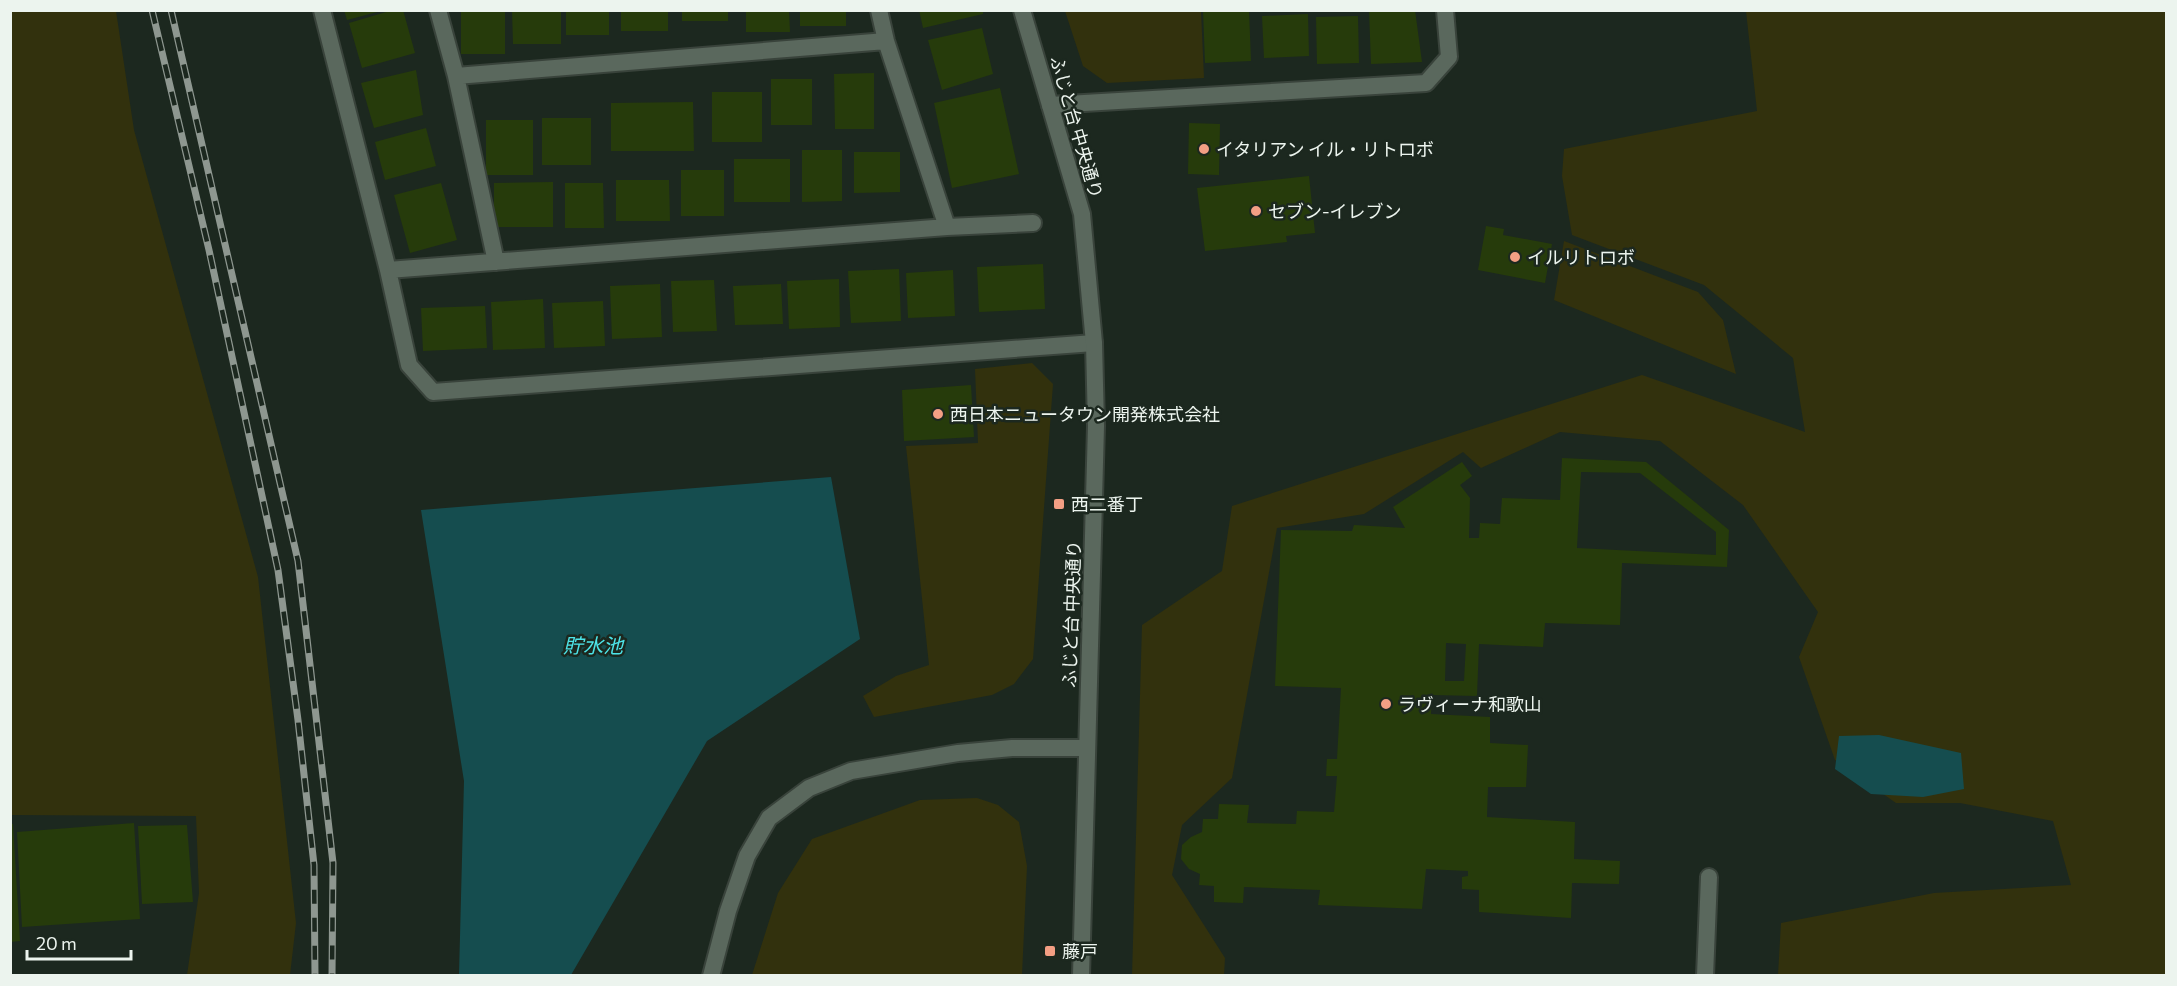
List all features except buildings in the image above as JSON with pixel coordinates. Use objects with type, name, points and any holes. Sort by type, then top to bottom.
[{"type":"street","points":[[322,10],[388,270],[409,365],[433,392],[1094,343]]},
{"type":"street","points":[[438,10],[456,76],[495,262]]},
{"type":"street","points":[[879,10],[886,41],[947,227]]},
{"type":"street","name":"ふじと台 中央通り","points":[[1022,10],[1082,214],[1094,343],[1096,426],[1081,975]]},
{"type":"street","points":[[1050,105],[1426,83],[1449,57],[1445,10]]},
{"type":"street","points":[[456,76],[886,41]]},
{"type":"street","points":[[388,270],[947,227],[1033,223]]},
{"type":"street","points":[[711,975],[728,911],[747,856],[769,818],[809,788],[850,771],[958,753],[1012,748],[1087,748]]},
{"type":"street","points":[[1705,975],[1709,877]]},
{"type":"shaded area","points":[[11,10],[116,11],[134,130],[258,577],[296,923],[290,975],[187,975],[199,893],[196,816],[11,815]]},
{"type":"shaded area","points":[[1065,11],[1201,11],[1204,78],[1107,83],[1083,66]]},
{"type":"shaded area","points":[[1746,11],[2166,11],[2166,975],[1778,975],[1781,923],[1934,893],[2071,885],[2053,821],[1960,803],[1896,803],[1835,760],[1799,657],[1818,612],[1743,505],[1660,441],[1560,432],[1481,468],[1463,452],[1364,514],[1277,528],[1232,778],[1182,825],[1172,875],[1225,958],[1224,975],[1132,976],[1142,625],[1222,571],[1232,506],[1642,375],[1805,432],[1793,358],[1704,285],[1572,235],[1562,176],[1564,149],[1757,111]]},
{"type":"shaded area","points":[[1564,241],[1698,292],[1723,320],[1736,374],[1554,300]]},
{"type":"shaded area","points":[[1032,363],[1053,384],[1033,659],[1014,684],[992,695],[874,717],[863,696],[896,676],[929,665],[906,446],[978,443],[975,369]]},
{"type":"shaded area","points":[[977,798],[998,805],[1019,822],[1027,866],[1022,975],[752,975],[778,893],[812,839],[920,800]]},
{"type":"water","name":"貯水池","points":[[831,477],[860,639],[707,741],[571,975],[459,975],[464,781],[421,510]]},
{"type":"water","points":[[1879,735],[1961,753],[1964,789],[1923,797],[1871,794],[1835,769],[1839,736]]},
{"type":"railway","points":[[152,10],[209,250],[278,570],[314,865],[315,976]]},
{"type":"railway","points":[[171,10],[298,561],[333,863],[332,976]]},
{"type":"place","name":"イタリアン イル・リトロボ","points":[[1204,149]]},
{"type":"place","name":"セブン-イレブン","points":[[1256,211]]},
{"type":"place","name":"イルリトロボ","points":[[1515,257]]},
{"type":"place","name":"西日本ニュータウン開発株式会社","points":[[938,414]]},
{"type":"place","name":"西二番丁","points":[[1059,504]]},
{"type":"place","name":"ラヴィーナ和歌山","points":[[1386,704]]},
{"type":"place","name":"藤戸","points":[[1050,951]]}]
